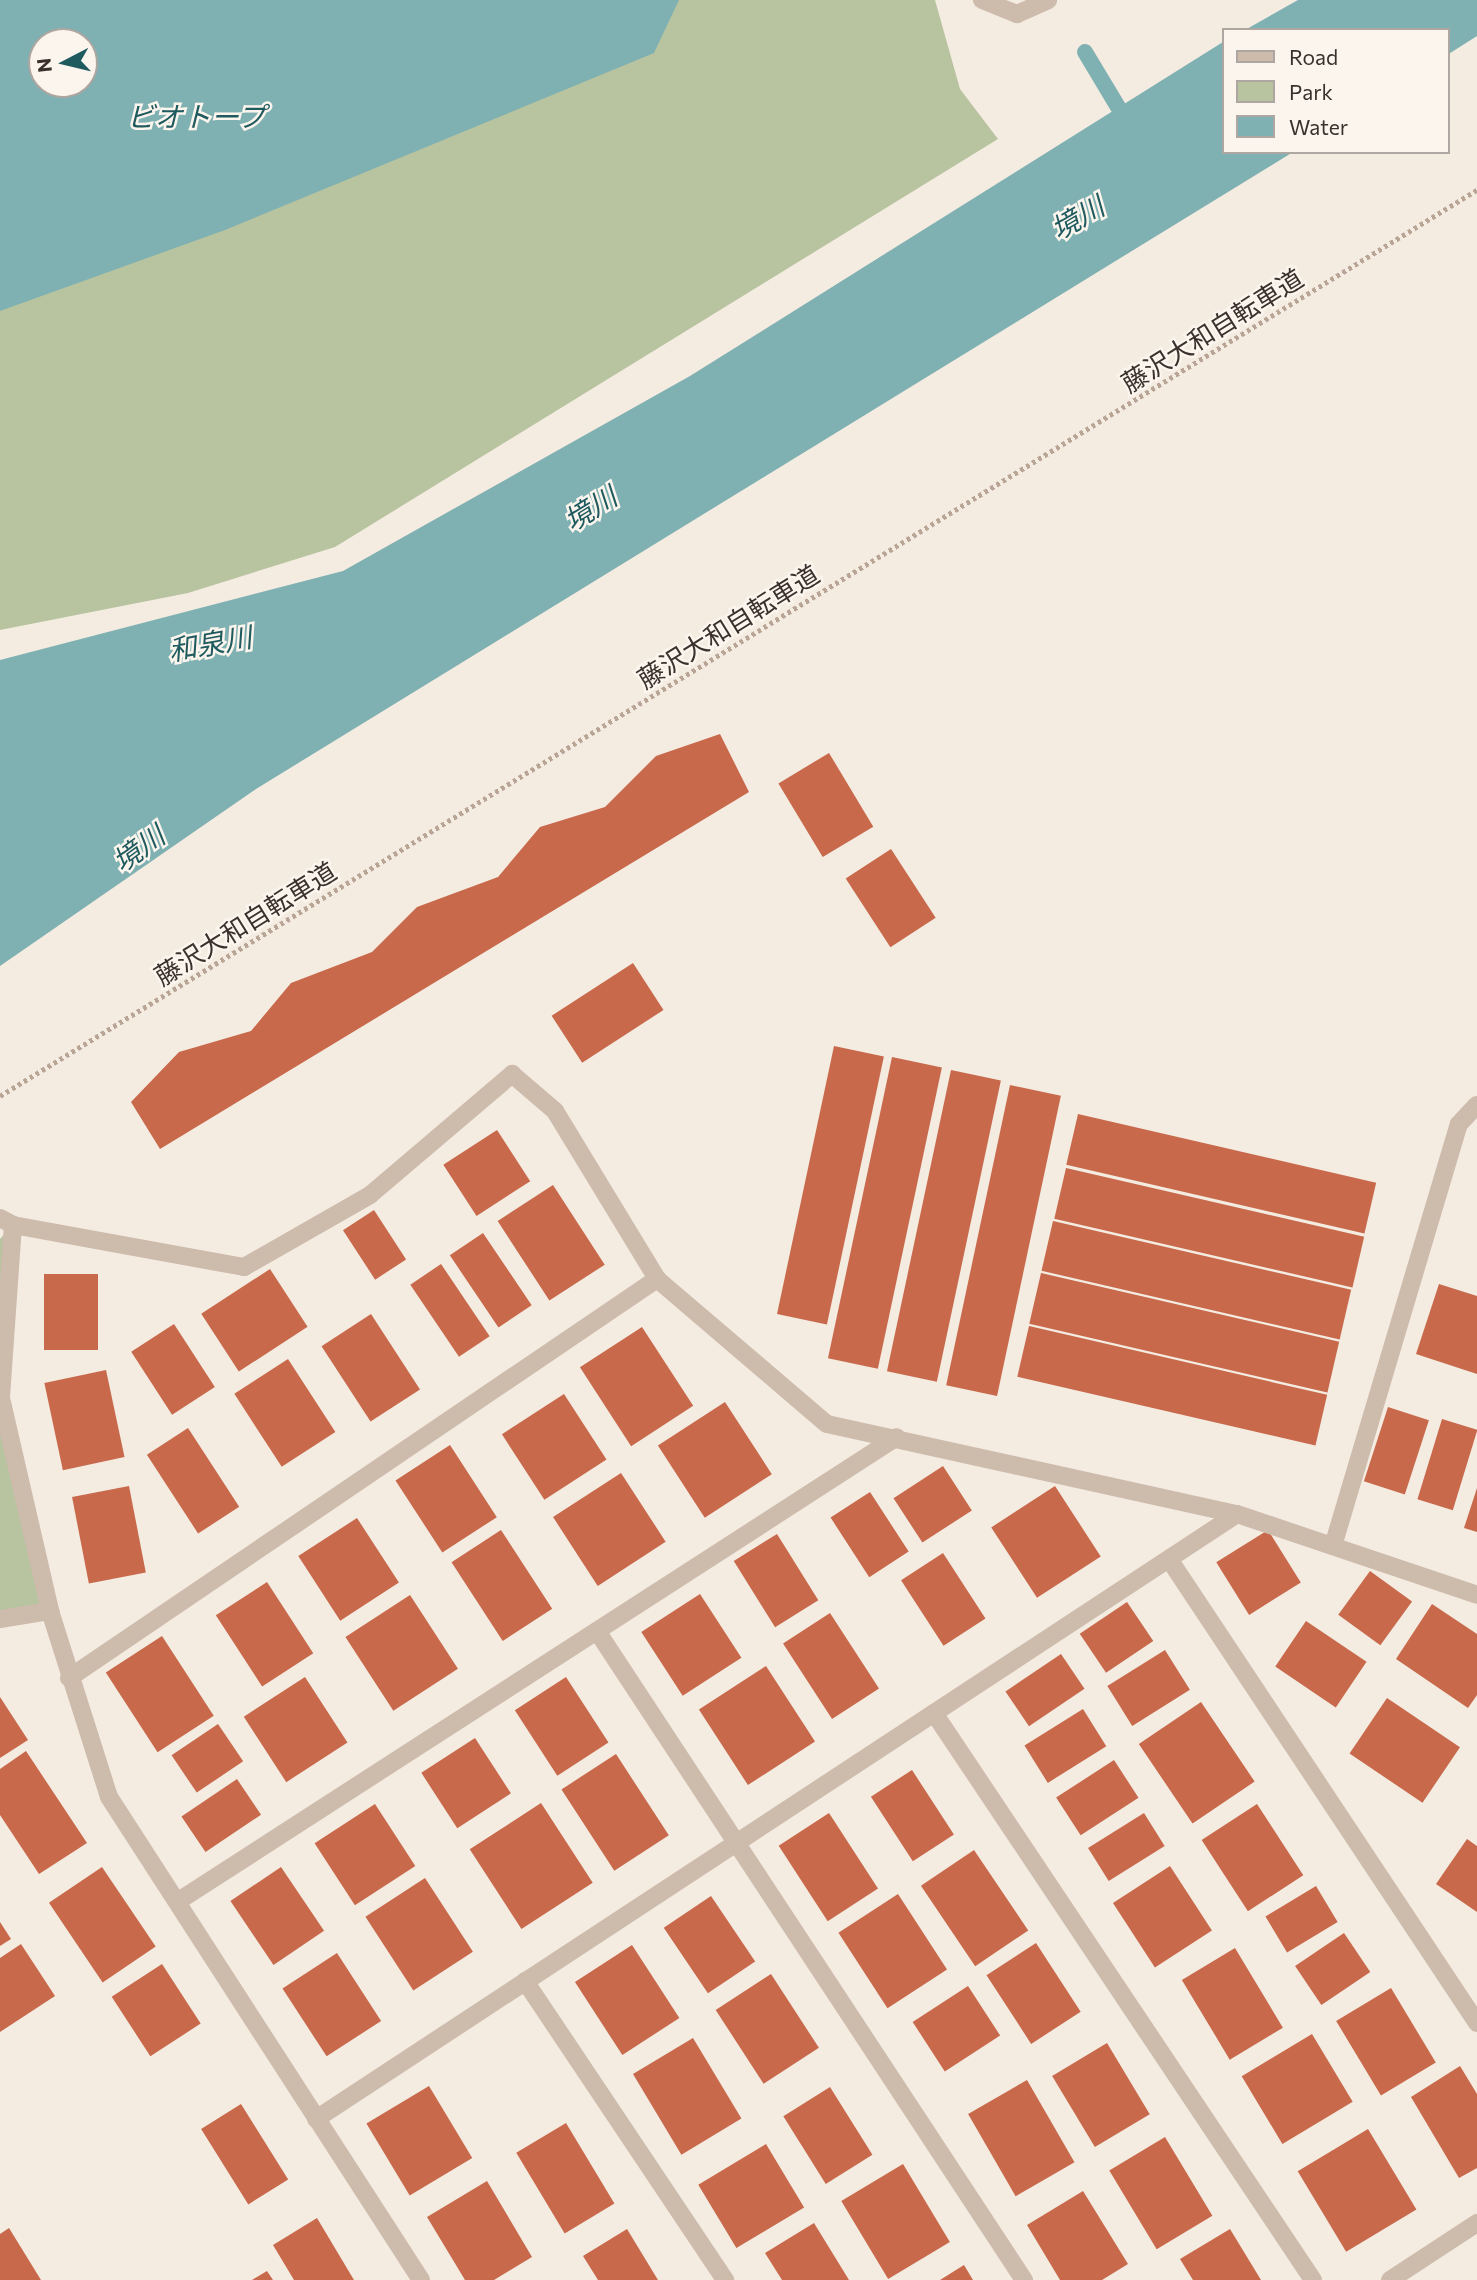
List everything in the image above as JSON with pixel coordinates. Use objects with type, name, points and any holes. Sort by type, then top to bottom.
[{"type":"street","points":[[982,0],[1017,14],[1048,0]]},
{"type":"street","points":[[421,2280],[316,2119],[180,1900],[109,1797],[69,1678],[50,1611],[1,1398],[6,1222],[244,1267],[370,1195],[512,1074],[555,1111],[657,1279],[827,1424],[897,1437],[1237,1514],[1477,1595]]},
{"type":"street","points":[[1333,1546],[1459,1124],[1477,1105]]},
{"type":"street","points":[[69,1678],[657,1279]]},
{"type":"street","points":[[180,1900],[897,1437]]},
{"type":"street","points":[[316,2119],[734,1840],[934,1713],[1237,1514]]},
{"type":"street","points":[[1169,1559],[1477,2023]]},
{"type":"street","points":[[0,1619],[50,1611]]},
{"type":"street","points":[[597,1631],[1024,2280]]},
{"type":"street","points":[[934,1713],[1313,2280]]},
{"type":"street","points":[[525,1981],[725,2280]]},
{"type":"street","points":[[1390,2280],[1477,2223]]},
{"type":"path","name":"藤沢大和自転車道","points":[[0,1096],[1477,190]]},
{"type":"green space","points":[[0,0],[935,0],[960,89],[998,139],[335,547],[188,593],[0,630]]},
{"type":"green space","points":[[13,1225],[1,1398],[50,1611],[0,1619],[0,1239]]},
{"type":"water","name":"ビオトープ","points":[[0,0],[679,0],[654,53],[225,230],[0,311]]},
{"type":"water","points":[[1298,0],[1477,0],[1477,36],[1449,54],[1449,28],[1249,28]]},
{"type":"water","points":[[1222,43],[1222,154],[1290,154],[256,789],[0,966],[0,660],[343,571],[690,376]]},
{"type":"building","points":[[720,734],[749,792],[160,1149],[131,1102],[179,1052],[251,1031],[291,983],[372,952],[417,907],[498,877],[540,827],[605,807],[656,756]]},
{"type":"building","points":[[829,753],[873,827],[823,857],[778,783]]},
{"type":"building","points":[[891,849],[936,918],[890,947],[846,878]]},
{"type":"building","points":[[633,963],[663,1010],[582,1063],[552,1016]]},
{"type":"building","points":[[834,1046],[884,1057],[827,1325],[777,1314]]},
{"type":"building","points":[[892,1057],[942,1068],[878,1369],[828,1358]]},
{"type":"building","points":[[951,1070],[1001,1081],[937,1382],[887,1371]]},
{"type":"building","points":[[1010,1085],[1061,1096],[997,1396],[946,1385]]},
{"type":"building","points":[[1078,1114],[1376,1183],[1364,1234],[1066,1165]]},
{"type":"building","points":[[497,1130],[530,1181],[477,1216],[443,1165]]},
{"type":"building","points":[[1066,1168],[1364,1237],[1352,1288],[1054,1219]]},
{"type":"building","points":[[553,1185],[605,1265],[549,1301],[498,1221]]},
{"type":"building","points":[[374,1210],[406,1259],[375,1280],[343,1230]]},
{"type":"building","points":[[1053,1221],[1351,1290],[1340,1340],[1042,1271]]},
{"type":"building","points":[[483,1233],[532,1305],[498,1327],[450,1255]]},
{"type":"building","points":[[441,1264],[490,1336],[459,1357],[410,1285]]},
{"type":"building","points":[[270,1269],[308,1327],[239,1372],[201,1314]]},
{"type":"building","points":[[1041,1273],[1339,1342],[1327,1393],[1029,1324]]},
{"type":"building","points":[[44,1274],[98,1274],[98,1350],[44,1350]]},
{"type":"building","points":[[1439,1284],[1477,1296],[1477,1374],[1416,1354]]},
{"type":"building","points":[[371,1314],[420,1389],[371,1422],[322,1346]]},
{"type":"building","points":[[174,1324],[215,1387],[172,1415],[131,1352]]},
{"type":"building","points":[[1029,1326],[1327,1395],[1315,1446],[1017,1377]]},
{"type":"building","points":[[642,1327],[693,1406],[631,1446],[580,1367]]},
{"type":"building","points":[[288,1359],[335,1432],[282,1467],[234,1394]]},
{"type":"building","points":[[106,1370],[125,1457],[63,1470],[44,1383]]},
{"type":"building","points":[[564,1394],[606,1459],[544,1500],[502,1434]]},
{"type":"building","points":[[725,1402],[772,1474],[705,1518],[658,1446]]},
{"type":"building","points":[[1388,1407],[1429,1420],[1405,1494],[1364,1481]]},
{"type":"building","points":[[1442,1419],[1477,1430],[1453,1510],[1417,1499]]},
{"type":"building","points":[[188,1428],[239,1507],[198,1534],[147,1455]]},
{"type":"building","points":[[450,1445],[497,1517],[442,1553],[395,1480]]},
{"type":"building","points":[[943,1466],[972,1510],[922,1543],[894,1498]]},
{"type":"building","points":[[621,1473],[666,1542],[598,1586],[553,1517]]},
{"type":"building","points":[[129,1486],[146,1572],[89,1583],[72,1497]]},
{"type":"building","points":[[1055,1486],[1101,1556],[1037,1598],[991,1527]]},
{"type":"building","points":[[1477,1488],[1477,1532],[1464,1528]]},
{"type":"building","points":[[870,1492],[909,1552],[869,1577],[831,1518]]},
{"type":"building","points":[[357,1518],[399,1583],[340,1621],[298,1556]]},
{"type":"building","points":[[501,1530],[552,1609],[503,1641],[452,1562]]},
{"type":"building","points":[[1268,1530],[1301,1583],[1249,1615],[1216,1562]]},
{"type":"building","points":[[777,1534],[818,1600],[775,1627],[734,1561]]},
{"type":"building","points":[[943,1553],[985,1618],[944,1646],[901,1580]]},
{"type":"building","points":[[1370,1571],[1412,1602],[1380,1645],[1338,1615]]},
{"type":"building","points":[[267,1582],[313,1653],[262,1687],[216,1615]]},
{"type":"building","points":[[700,1594],[741,1658],[683,1696],[641,1632]]},
{"type":"building","points":[[410,1595],[458,1669],[393,1711],[345,1637]]},
{"type":"building","points":[[1127,1602],[1153,1641],[1106,1673],[1080,1634]]},
{"type":"building","points":[[1432,1604],[1477,1634],[1477,1695],[1468,1708],[1396,1659]]},
{"type":"building","points":[[830,1613],[879,1688],[832,1719],[783,1643]]},
{"type":"building","points":[[1306,1621],[1367,1662],[1336,1707],[1275,1667]]},
{"type":"building","points":[[162,1636],[214,1716],[158,1752],[106,1672]]},
{"type":"building","points":[[1165,1650],[1190,1690],[1132,1726],[1107,1686]]},
{"type":"building","points":[[1061,1654],[1084,1689],[1029,1726],[1005,1691]]},
{"type":"building","points":[[766,1666],[815,1741],[748,1785],[699,1710]]},
{"type":"building","points":[[305,1677],[347,1742],[286,1782],[244,1717]]},
{"type":"building","points":[[566,1677],[608,1742],[557,1776],[515,1710]]},
{"type":"building","points":[[0,1697],[28,1740],[0,1758]]},
{"type":"building","points":[[1387,1698],[1460,1747],[1422,1803],[1350,1754]]},
{"type":"building","points":[[1201,1702],[1255,1782],[1193,1824],[1139,1744]]},
{"type":"building","points":[[1083,1709],[1106,1746],[1048,1783],[1024,1746]]},
{"type":"building","points":[[218,1724],[243,1761],[197,1793],[172,1755]]},
{"type":"building","points":[[475,1738],[511,1793],[457,1828],[421,1773]]},
{"type":"building","points":[[26,1751],[87,1843],[39,1874],[0,1815],[0,1769]]},
{"type":"building","points":[[616,1754],[669,1835],[614,1871],[561,1789]]},
{"type":"building","points":[[1114,1760],[1139,1798],[1081,1835],[1056,1798]]},
{"type":"building","points":[[912,1770],[954,1835],[913,1861],[871,1797]]},
{"type":"building","points":[[237,1779],[261,1815],[205,1852],[181,1816]]},
{"type":"building","points":[[541,1803],[593,1883],[521,1929],[470,1849]]},
{"type":"building","points":[[375,1804],[415,1866],[355,1905],[315,1843]]},
{"type":"building","points":[[1257,1804],[1303,1875],[1248,1911],[1202,1840]]},
{"type":"building","points":[[829,1813],[878,1888],[828,1921],[779,1846]]},
{"type":"building","points":[[1144,1813],[1165,1846],[1109,1881],[1088,1848]]},
{"type":"building","points":[[1467,1839],[1477,1846],[1477,1912],[1436,1884]]},
{"type":"building","points":[[974,1850],[1028,1930],[975,1966],[921,1886]]},
{"type":"building","points":[[1170,1866],[1212,1931],[1155,1968],[1113,1903]]},
{"type":"building","points":[[102,1867],[156,1947],[103,1982],[49,1903]]},
{"type":"building","points":[[281,1867],[324,1931],[273,1965],[230,1901]]},
{"type":"building","points":[[425,1878],[473,1952],[413,1990],[365,1917]]},
{"type":"building","points":[[1316,1886],[1338,1922],[1287,1952],[1265,1916]]},
{"type":"building","points":[[898,1894],[947,1969],[887,2008],[838,1933]]},
{"type":"building","points":[[711,1896],[755,1961],[708,1993],[664,1928]]},
{"type":"building","points":[[0,1922],[11,1939],[0,1946]]},
{"type":"building","points":[[1344,1933],[1370,1972],[1321,2005],[1295,1966]]},
{"type":"building","points":[[1036,1943],[1081,2012],[1031,2044],[987,1975]]},
{"type":"building","points":[[21,1944],[55,1996],[0,2032],[0,1958]]},
{"type":"building","points":[[632,1945],[679,2018],[622,2055],[575,1982]]},
{"type":"building","points":[[1235,1948],[1283,2028],[1230,2060],[1182,1980]]},
{"type":"building","points":[[337,1953],[381,2021],[327,2056],[282,1988]]},
{"type":"building","points":[[162,1964],[201,2024],[150,2056],[112,1997]]},
{"type":"building","points":[[771,1974],[819,2048],[764,2084],[716,2010]]},
{"type":"building","points":[[968,1986],[1000,2035],[945,2071],[913,2022]]},
{"type":"building","points":[[1391,1988],[1436,2063],[1381,2096],[1336,2021]]},
{"type":"building","points":[[1312,2034],[1353,2102],[1282,2144],[1242,2076]]},
{"type":"building","points":[[693,2038],[741,2119],[681,2155],[633,2074]]},
{"type":"building","points":[[1107,2043],[1150,2114],[1095,2147],[1052,2076]]},
{"type":"building","points":[[1460,2066],[1477,2094],[1477,2168],[1459,2178],[1411,2097]]},
{"type":"building","points":[[1027,2080],[1074,2162],[1016,2196],[968,2114]]},
{"type":"building","points":[[429,2086],[472,2158],[410,2196],[366,2124]]},
{"type":"building","points":[[830,2087],[872,2155],[826,2184],[783,2116]]},
{"type":"building","points":[[241,2104],[288,2179],[248,2204],[201,2129]]},
{"type":"building","points":[[566,2123],[614,2204],[565,2233],[516,2153]]},
{"type":"building","points":[[1368,2129],[1416,2210],[1346,2252],[1298,2171]]},
{"type":"building","points":[[1165,2137],[1212,2216],[1157,2249],[1109,2170]]},
{"type":"building","points":[[766,2144],[804,2207],[736,2248],[698,2185]]},
{"type":"building","points":[[903,2164],[950,2242],[888,2279],[841,2201]]},
{"type":"building","points":[[487,2181],[532,2257],[494,2280],[465,2280],[427,2217]]},
{"type":"building","points":[[1083,2191],[1128,2264],[1102,2280],[1060,2280],[1027,2225]]},
{"type":"building","points":[[317,2218],[354,2280],[294,2280],[273,2245]]},
{"type":"building","points":[[814,2223],[849,2280],[782,2280],[765,2253]]},
{"type":"building","points":[[9,2228],[41,2280],[0,2280],[0,2234]]},
{"type":"building","points":[[627,2229],[658,2280],[598,2280],[583,2256]]},
{"type":"building","points":[[1230,2229],[1261,2280],[1193,2280],[1180,2259]]},
{"type":"building","points":[[964,2265],[973,2280],[940,2280]]},
{"type":"building","points":[[267,2271],[273,2280],[252,2280]]},
{"type":"waterway","points":[[1085,52],[1118,107]]},
{"type":"water label","name":"境川","points":[[1077,217]]},
{"type":"water label","name":"境川","points":[[590,508]]},
{"type":"water label","name":"和泉川","points":[[210,643]]},
{"type":"water label","name":"境川","points":[[138,848]]}]
